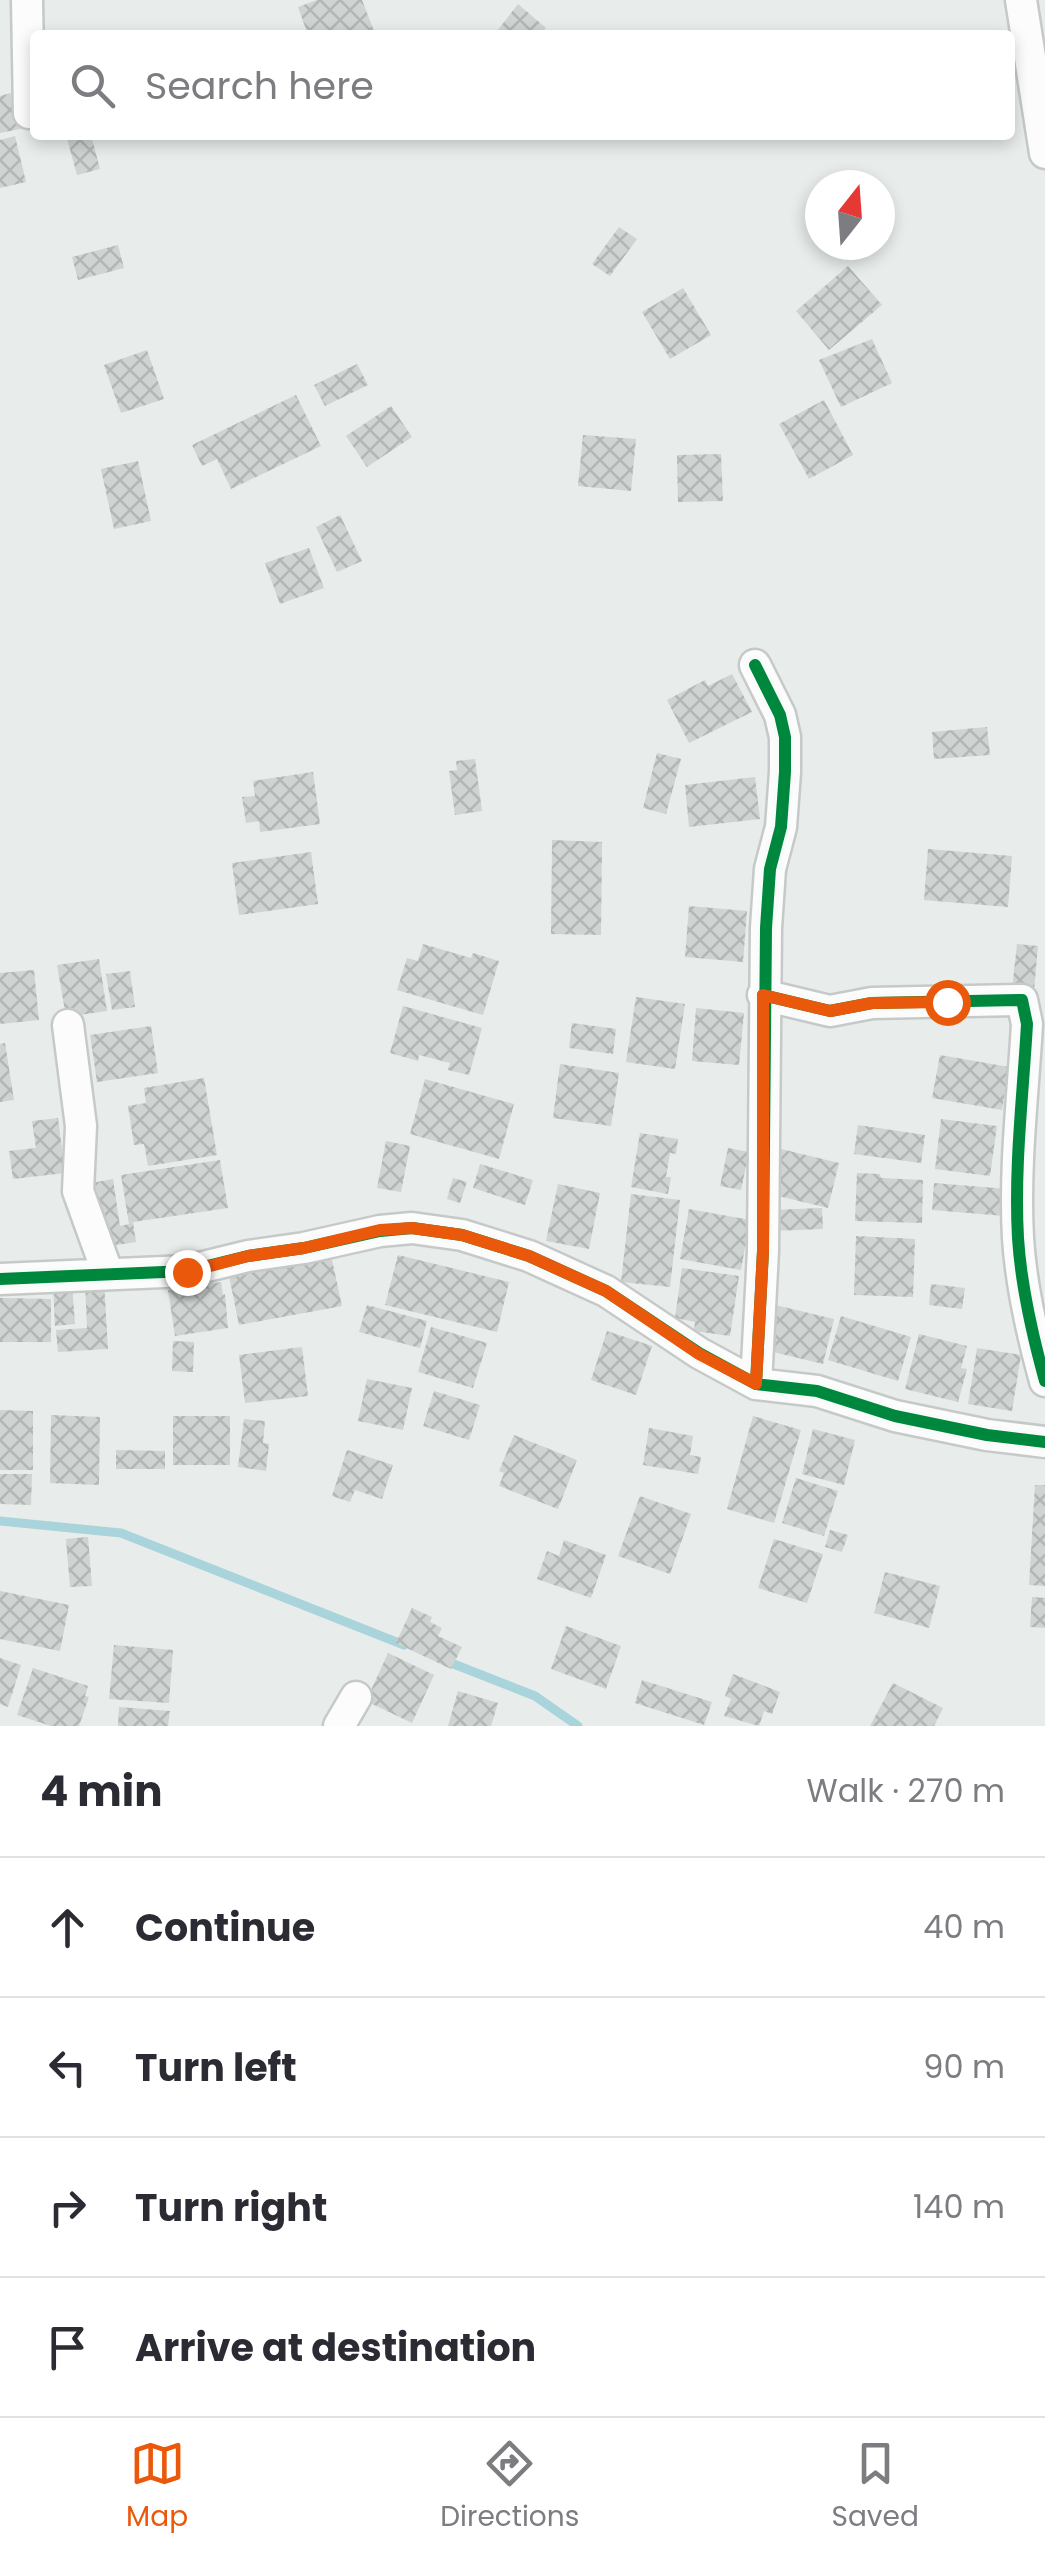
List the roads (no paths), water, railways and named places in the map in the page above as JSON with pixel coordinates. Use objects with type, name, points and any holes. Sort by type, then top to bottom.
[{"type":"street","points":[[28,0],[29,113]]},
{"type":"street","points":[[1021,0],[1037,51],[1045,154]]},
{"type":"street","points":[[755,665],[780,714],[785,736],[781,827],[770,869],[763,995],[763,1251],[756,1384]]},
{"type":"street","points":[[763,995],[830,1011],[872,1003],[1022,1000],[1027,1024],[1018,1241],[1030,1326],[1045,1381]]},
{"type":"street","points":[[68,1024],[81,1126],[78,1190],[108,1274]]},
{"type":"street","points":[[0,1279],[187,1272],[380,1230],[412,1228],[462,1235],[529,1256],[606,1291],[699,1354],[756,1384],[817,1392],[894,1416],[987,1435],[1045,1442]]},
{"type":"street","points":[[339,1726],[356,1697]]},
{"type":"waterway","points":[[0,1521],[121,1533],[404,1645]]},
{"type":"waterway","points":[[446,1661],[535,1696],[578,1726]]}]
